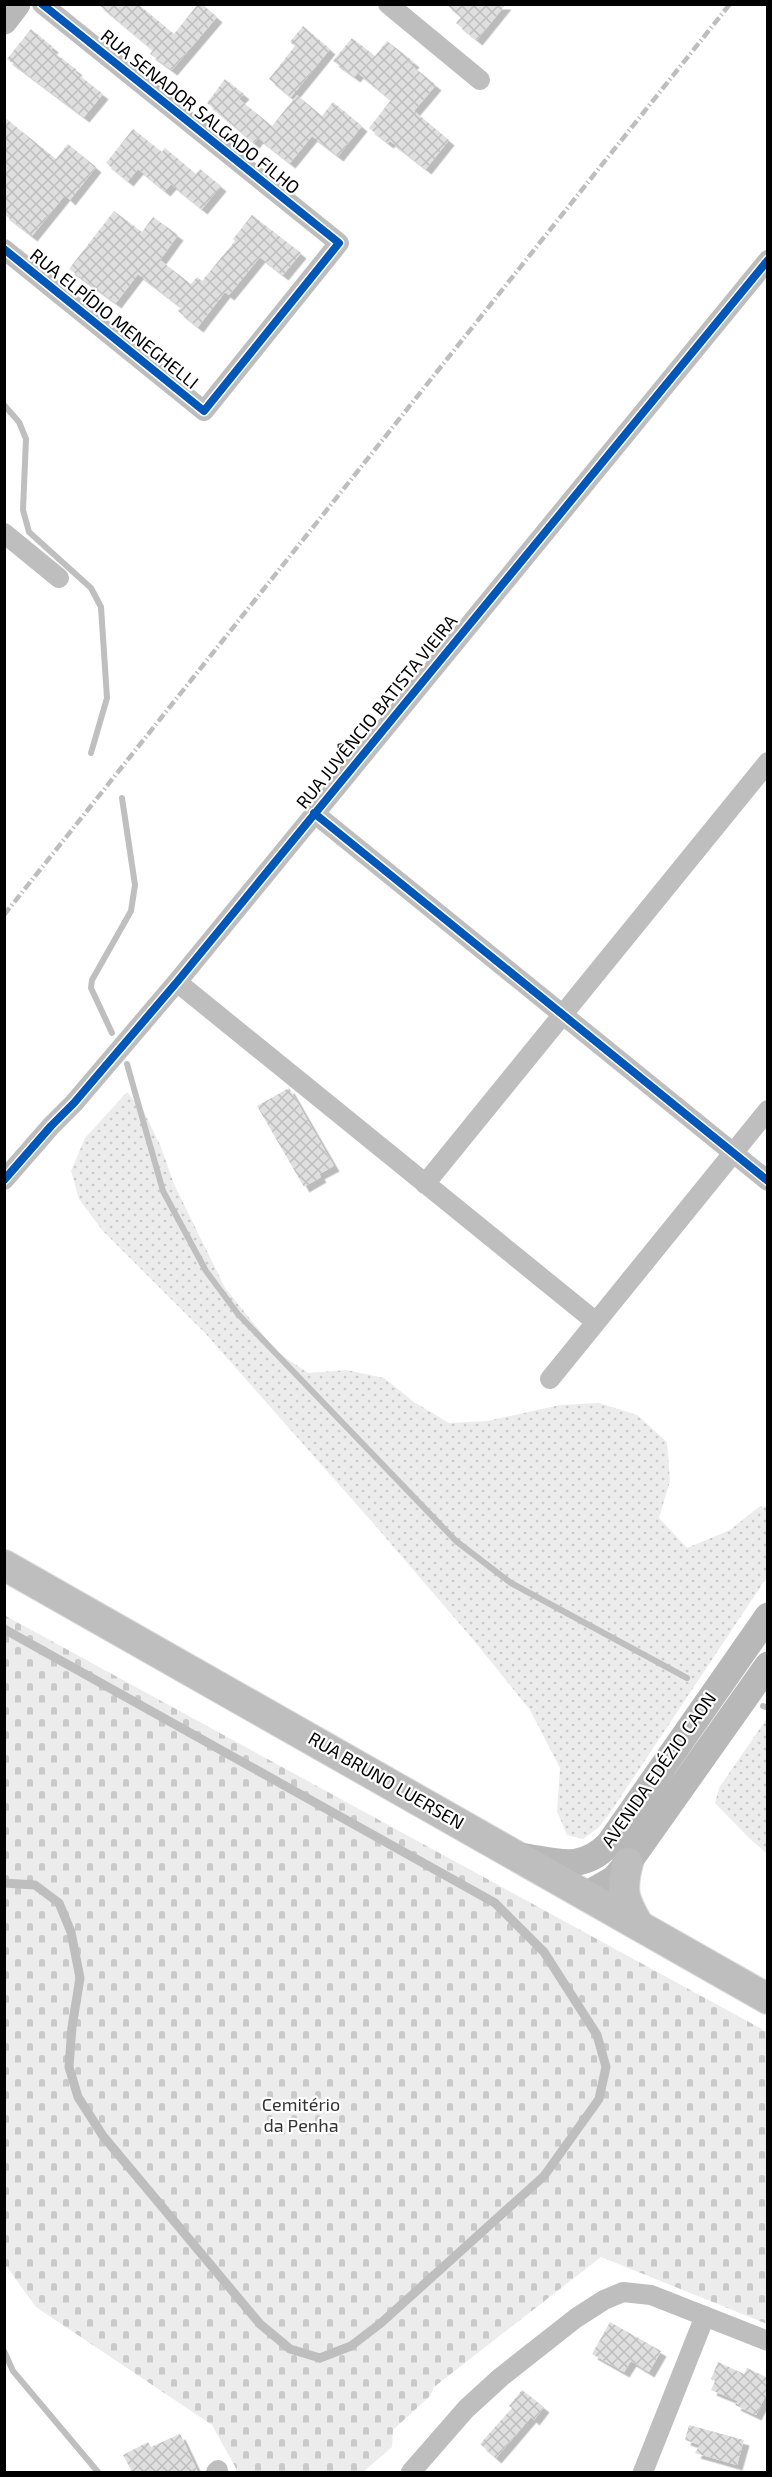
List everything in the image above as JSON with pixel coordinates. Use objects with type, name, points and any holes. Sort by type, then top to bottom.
[{"type":"main road","points":[[4,21],[18,4]]},
{"type":"main road","name":"RUA BRUNO LUERSEN","points":[[4,1565],[768,1999]]},
{"type":"main road","name":"AVENIDA EDÉZIO CAON","points":[[517,1856],[578,1864],[599,1855],[609,1844],[768,1616]]},
{"type":"main road","name":"AVENIDA EDÉZIO CAON","points":[[586,1895],[614,1879],[628,1863],[768,1665]]},
{"type":"main road","points":[[628,1863],[623,1886],[626,1905],[638,1924]]},
{"type":"street","name":"RUA SENADOR SALGADO FILHO","points":[[42,4],[339,243],[204,411]]},
{"type":"street","points":[[388,4],[480,80]]},
{"type":"street","name":"RUA ELPÍDIO MENEGHELLI","points":[[4,249],[204,411]]},
{"type":"street","name":"RUA JUVÊNCIO BATISTA VIEIRA","points":[[4,1180],[74,1103],[177,982],[768,260]]},
{"type":"street","points":[[4,533],[59,578]]},
{"type":"street","points":[[425,1184],[768,762]]},
{"type":"street","points":[[314,813],[768,1181]]},
{"type":"street","points":[[177,982],[596,1322]]},
{"type":"street","points":[[550,1378],[768,1110]]},
{"type":"street","points":[[411,2472],[466,2409],[501,2377],[576,2318],[604,2300],[623,2292],[651,2295],[768,2341]]},
{"type":"street","points":[[643,2472],[705,2316]]},
{"type":"lane","points":[[4,1629],[495,1903],[544,1952],[597,2035],[606,2067],[599,2099],[544,2176],[381,2323],[351,2346],[320,2358],[290,2349],[260,2324],[103,2136],[78,2097],[69,2067],[72,2027],[80,1978],[71,1932],[58,1903],[35,1885],[4,1883]]},
{"type":"green space","points":[[127,1092],[144,1112],[161,1147],[174,1184],[225,1288],[276,1351],[308,1373],[347,1370],[384,1378],[414,1402],[449,1423],[487,1421],[560,1405],[599,1403],[637,1415],[667,1442],[670,1481],[659,1518],[687,1548],[730,1530],[760,1506],[767,1507],[767,1577],[610,1813],[598,1828],[583,1839],[567,1835],[557,1811],[560,1768],[530,1710],[373,1523],[205,1333],[102,1230],[79,1199],[71,1171],[85,1138]]},
{"type":"green space","name":"Cemitério da Penha","points":[[4,1615],[767,2032],[767,2324],[601,2257],[434,2387],[430,2396],[393,2430],[392,2447],[363,2472],[238,2472],[212,2425],[36,2307],[4,2263]]},
{"type":"green space","points":[[767,1718],[768,1854],[715,1803],[719,1788]]},
{"type":"building","points":[[98,4],[139,5],[174,34],[198,4],[202,4],[217,17],[172,70],[150,54],[153,50]]},
{"type":"building","points":[[446,4],[506,4],[477,40],[456,23],[461,17]]},
{"type":"building","points":[[303,26],[330,49],[291,97],[269,79],[295,46],[290,42]]},
{"type":"building","points":[[31,29],[53,47],[51,50],[77,70],[75,72],[103,94],[84,117],[7,59]]},
{"type":"building","points":[[352,38],[375,56],[387,41],[414,62],[411,65],[436,85],[414,111],[449,140],[426,169],[369,128],[391,100],[358,73],[355,77],[333,61]]},
{"type":"building","points":[[225,79],[244,94],[239,99],[272,126],[297,95],[322,116],[333,102],[362,126],[338,156],[312,136],[290,163],[258,138],[254,143],[207,103]]},
{"type":"building","points":[[4,117],[56,159],[68,144],[96,167],[70,200],[65,195],[32,236],[4,214]]},
{"type":"building","points":[[133,129],[162,152],[165,148],[196,174],[200,169],[221,186],[202,209],[171,184],[165,191],[138,169],[128,181],[106,163]]},
{"type":"building","points":[[114,211],[142,232],[153,217],[178,235],[160,260],[191,284],[197,277],[202,281],[235,241],[233,239],[252,215],[301,253],[283,275],[260,257],[229,295],[225,292],[198,327],[178,311],[181,307],[138,274],[116,303],[69,269]]},
{"type":"building","points":[[289,1088],[334,1166],[319,1174],[321,1177],[304,1187],[257,1106]]},
{"type":"building","points":[[610,2322],[661,2351],[649,2372],[631,2361],[624,2372],[592,2354]]},
{"type":"building","points":[[718,2362],[744,2374],[747,2368],[768,2378],[768,2391],[756,2415],[735,2405],[738,2401],[711,2390],[715,2381],[711,2379]]},
{"type":"building","points":[[522,2390],[544,2407],[534,2420],[531,2417],[496,2458],[480,2444],[512,2408],[509,2406]]},
{"type":"building","points":[[689,2425],[744,2440],[737,2465],[695,2453],[700,2445],[685,2440]]},
{"type":"building","points":[[180,2434],[198,2472],[132,2472],[123,2455],[148,2442],[151,2447]]},
{"type":"waterway","points":[[4,405],[19,422],[26,439],[23,510],[29,532],[91,588],[101,607],[107,698],[91,753]]},
{"type":"waterway","points":[[112,1033],[91,988],[92,980],[131,911],[135,885],[122,798]]},
{"type":"waterway","points":[[127,1064],[163,1191],[206,1271],[238,1314],[456,1541],[511,1583],[687,1678]]},
{"type":"waterway","points":[[763,1706],[768,1708]]},
{"type":"waterway","points":[[4,2351],[13,2371],[98,2472]]},
{"type":"railway","points":[[4,915],[730,4]]},
{"type":"cycle path","points":[[4,249],[204,411],[339,243],[42,4]]},
{"type":"cycle path","points":[[4,1180],[74,1103],[177,982],[768,260]]},
{"type":"cycle path","points":[[314,813],[768,1181]]}]
